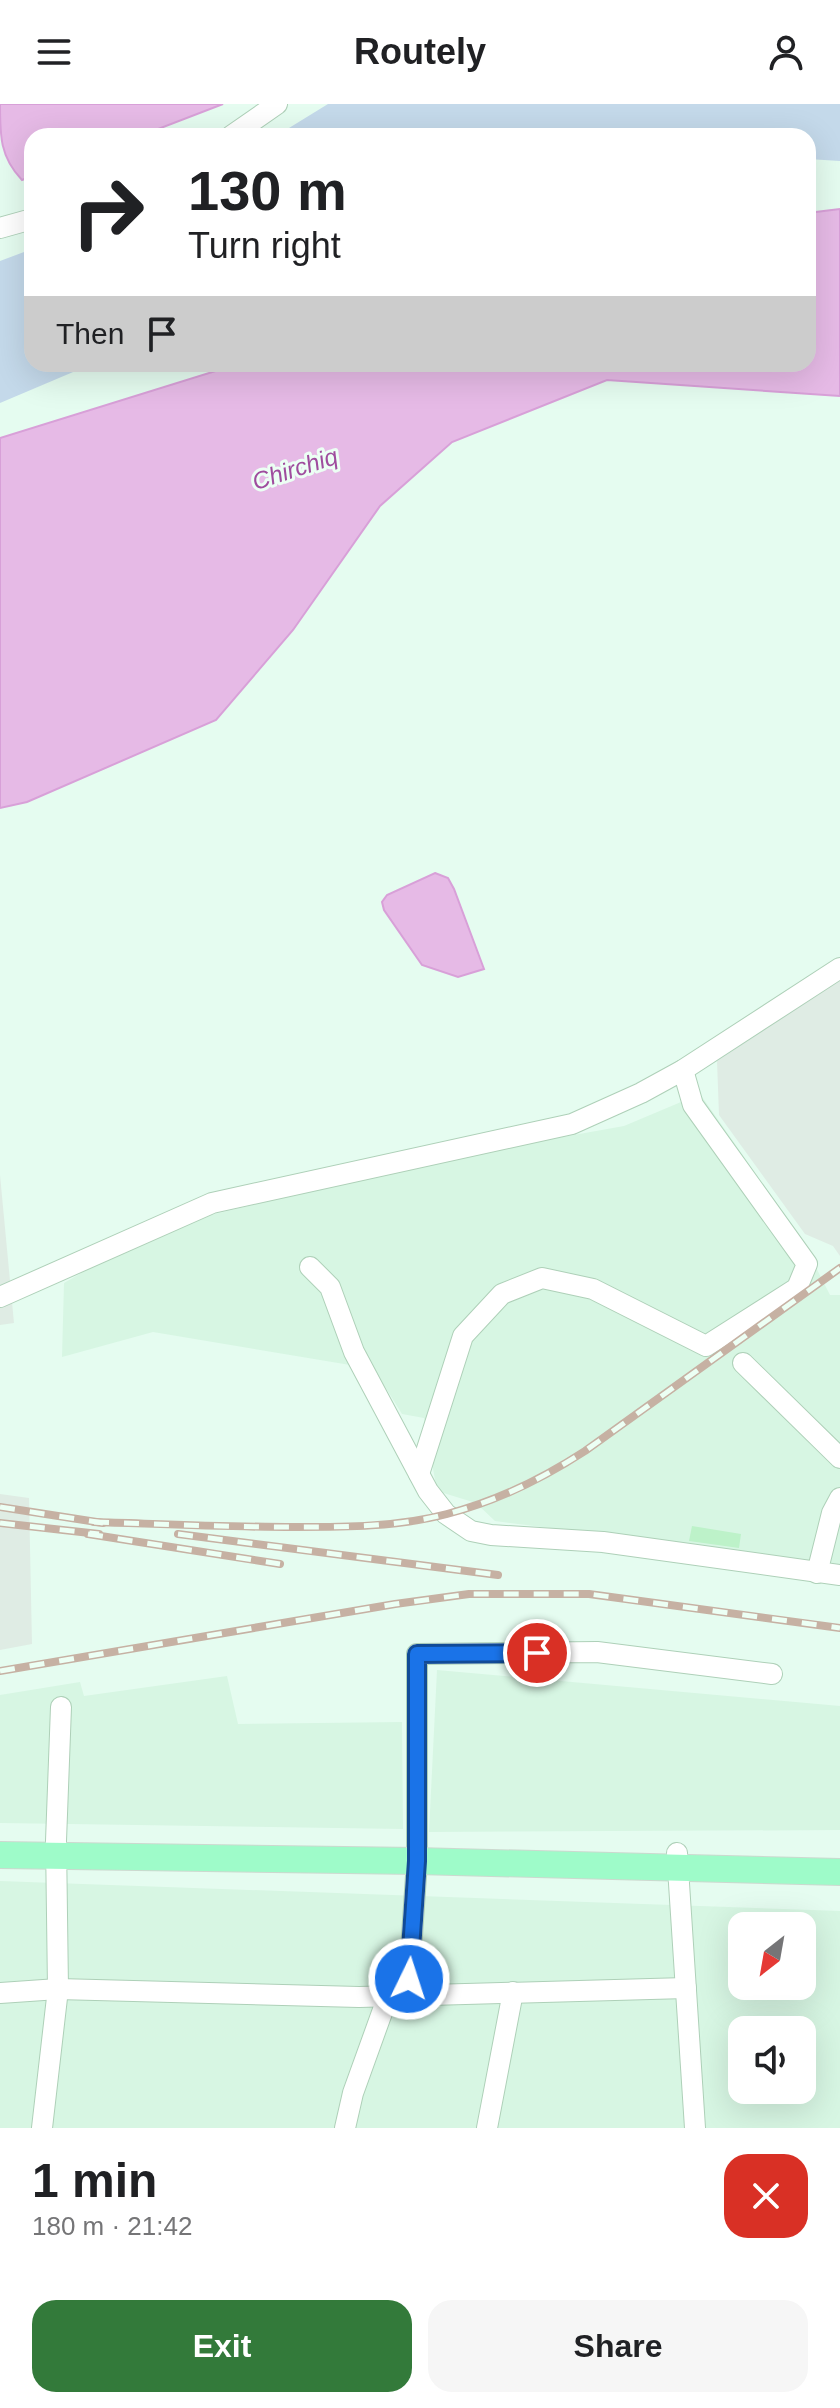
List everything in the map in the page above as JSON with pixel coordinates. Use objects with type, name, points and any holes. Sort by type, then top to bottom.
[{"type":"main road","points":[[0,1840],[56,1848],[677,1860],[840,1857]]},
{"type":"main road","points":[[0,1855],[56,1848]]},
{"type":"main road","points":[[677,1860],[840,1872]]},
{"type":"street","points":[[242,128],[277,104]]},
{"type":"street","points":[[0,228],[24,221]]},
{"type":"street","points":[[7,1295],[212,1203],[572,1124],[683,1070],[840,968]]},
{"type":"street","points":[[419,1474],[463,1336],[502,1294],[542,1278],[593,1289],[706,1346],[797,1288],[807,1264],[693,1105],[683,1070]]},
{"type":"street","points":[[310,1267],[330,1287],[354,1352],[419,1474],[446,1514],[471,1531],[603,1542],[840,1575]]},
{"type":"street","points":[[743,1363],[840,1458]]},
{"type":"street","points":[[817,1573],[832,1513],[840,1498]]},
{"type":"street","points":[[345,2128],[353,2093],[398,1995],[417,1853],[417,1654],[597,1652],[772,1674]]},
{"type":"street","points":[[42,2128],[58,1989],[56,1848],[61,1707]]},
{"type":"street","points":[[677,1860],[695,2128]]},
{"type":"street","points":[[0,1993],[58,1989],[398,1995],[686,1988]]},
{"type":"street","points":[[487,2128],[513,1992]]},
{"type":"shaded area","points":[[328,104],[840,104],[840,161],[816,160],[816,128],[289,128]]},
{"type":"shaded area","points":[[24,252],[24,372],[73,372],[0,403],[0,261]]},
{"type":"shaded area","points":[[840,980],[840,1256],[833,1246],[805,1234],[719,1115],[717,1061]]},
{"type":"shaded area","points":[[700,1094],[801,1238],[830,1295],[840,1295],[840,1565],[495,1521],[476,1503],[437,1491],[424,1418],[402,1414],[374,1369],[153,1332],[62,1357],[64,1283],[102,1261],[194,1219],[461,1155],[624,1126]]},
{"type":"shaded area","points":[[0,1175],[14,1323],[0,1325]]},
{"type":"shaded area","points":[[0,1494],[29,1498],[32,1644],[0,1650]]},
{"type":"shaded area","points":[[437,1670],[840,1706],[840,1830],[429,1832]]},
{"type":"shaded area","points":[[227,1676],[238,1724],[402,1722],[403,1829],[0,1823],[0,1695],[80,1682],[84,1696]]},
{"type":"shaded area","points":[[0,1881],[840,1911],[840,2128],[0,2128]]},
{"type":"water","points":[[0,104],[223,104],[161,128],[24,128],[22,180],[5,154]]},
{"type":"water","name":"Chirchiq","points":[[840,209],[840,396],[607,380],[452,442],[380,506],[293,630],[216,720],[27,802],[0,808],[0,438],[212,372],[816,372],[816,212]]},
{"type":"water","points":[[435,873],[448,878],[454,889],[484,969],[458,977],[422,965],[384,910],[382,902],[387,895]]},
{"type":"building","points":[[692,1526],[741,1534],[739,1548],[689,1541]]},
{"type":"railway","points":[[94,1522],[333,1527],[410,1522],[484,1503],[536,1480],[585,1451],[840,1268]]},
{"type":"railway","points":[[0,1507],[103,1523]]},
{"type":"railway","points":[[0,1523],[99,1534]]},
{"type":"railway","points":[[88,1534],[280,1564]]},
{"type":"railway","points":[[178,1534],[498,1575]]},
{"type":"railway","points":[[0,1671],[469,1594],[589,1594],[840,1628]]},
{"type":"route","points":[[409,1979],[417,1861],[417,1654],[537,1653]]}]
